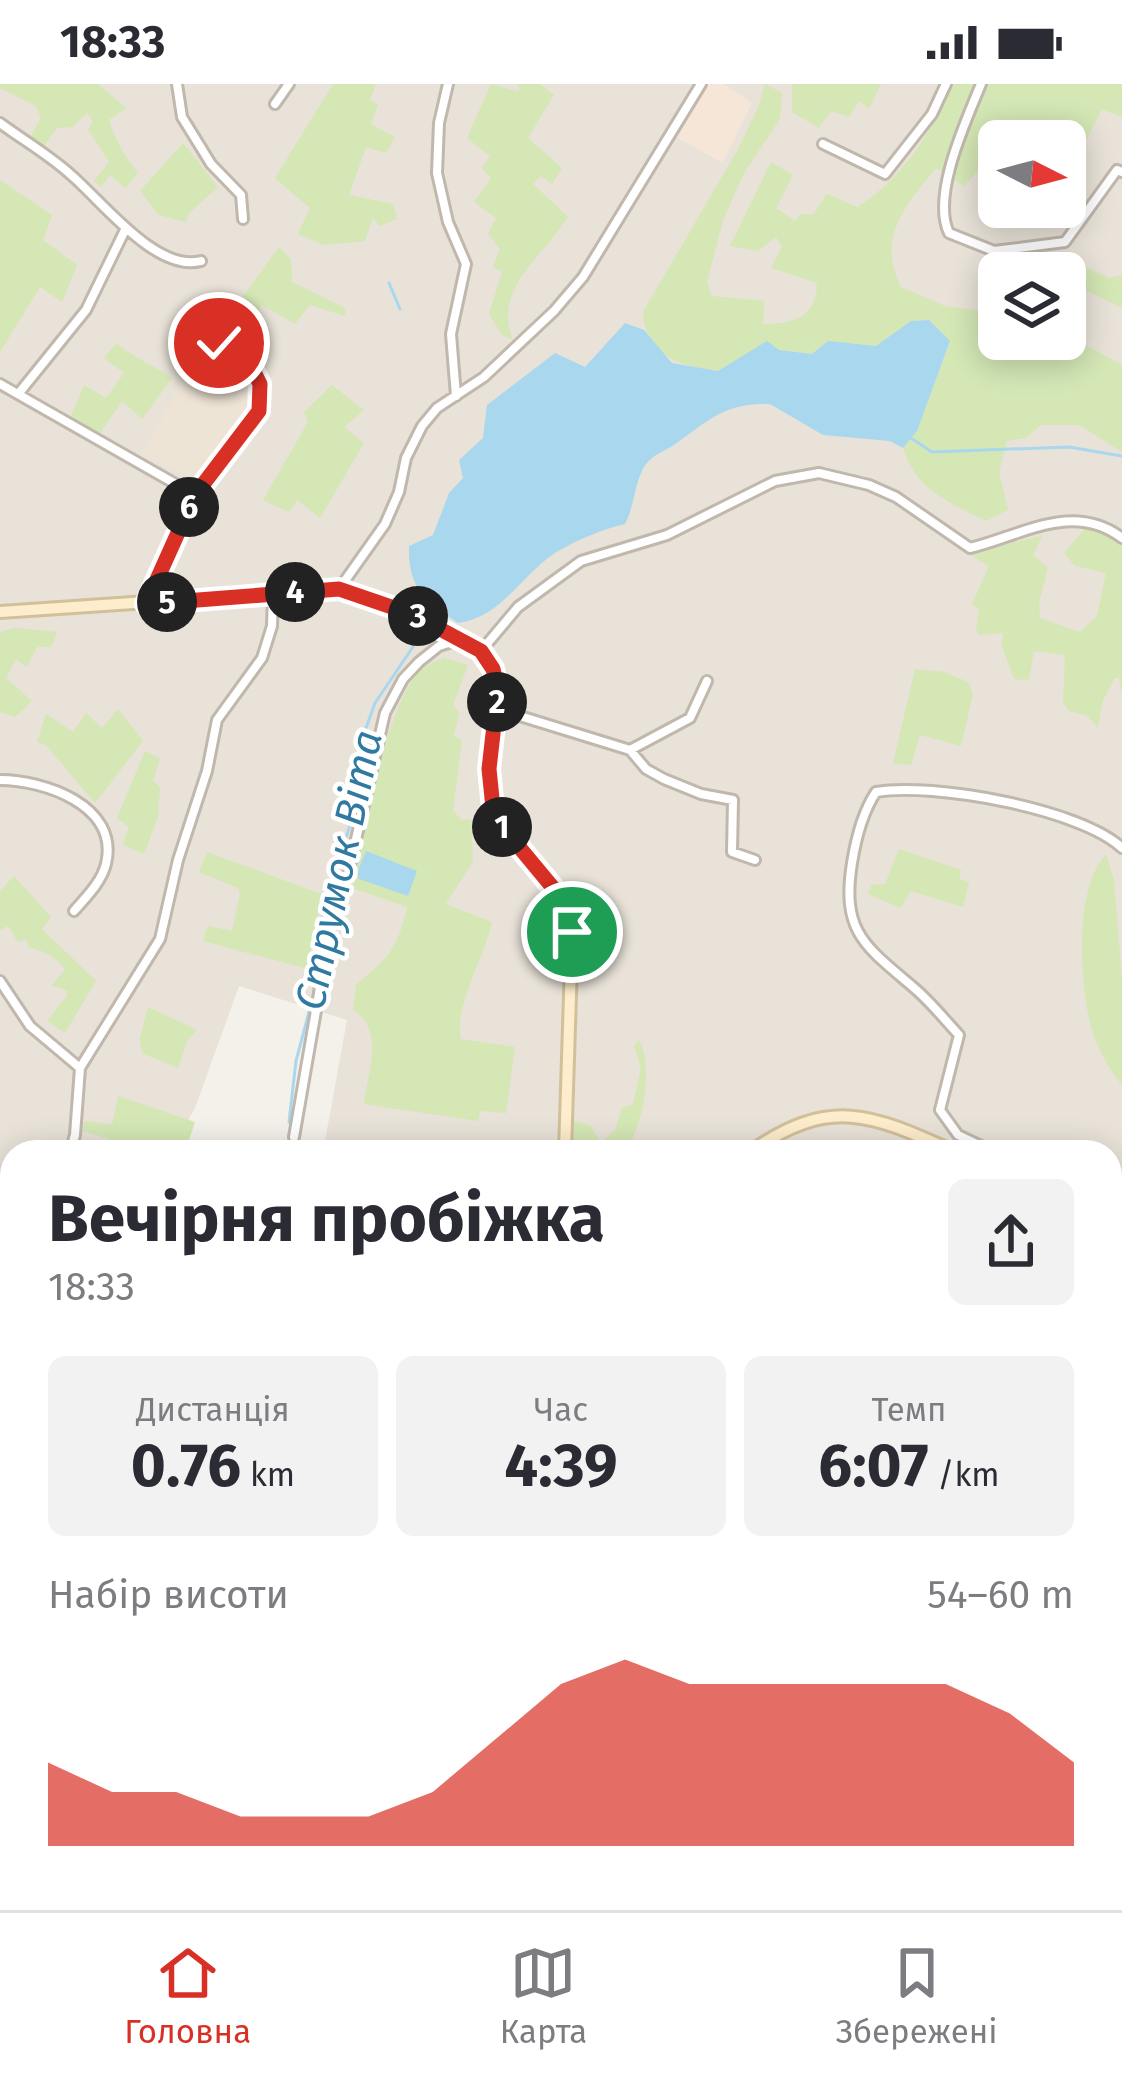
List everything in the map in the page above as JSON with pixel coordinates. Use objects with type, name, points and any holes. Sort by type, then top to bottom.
[{"type":"street","points":[[177,84],[182,117],[212,164],[241,195],[243,219]]},
{"type":"street","points":[[275,104],[289,84]]},
{"type":"street","points":[[448,84],[437,173],[448,222],[466,264],[452,334],[456,395]]},
{"type":"street","points":[[339,589],[385,524],[406,458],[422,426],[436,408],[484,377],[583,277],[701,84]]},
{"type":"street","points":[[823,145],[885,174],[932,114],[946,84]]},
{"type":"street","points":[[981,84],[945,191],[941,218],[949,233],[994,250],[1065,242],[1117,170],[1122,172]]},
{"type":"street","points":[[0,123],[65,169],[125,230],[180,263],[201,261]]},
{"type":"street","points":[[19,393],[86,310],[125,230]]},
{"type":"street","points":[[146,604],[195,495],[254,422],[261,399],[254,372],[219,343]]},
{"type":"street","points":[[0,384],[195,495]]},
{"type":"street","points":[[481,651],[518,607],[580,562],[667,535],[775,481],[820,473],[869,484],[896,497],[970,548],[1060,520],[1095,520],[1122,538]]},
{"type":"street","points":[[0,612],[339,589],[412,614],[481,651],[496,677],[489,769],[493,808],[500,824],[559,895],[572,932],[565,1140]]},
{"type":"street","points":[[74,1140],[80,1068],[160,939],[217,720],[262,658],[272,626],[273,594]]},
{"type":"street","points":[[293,1137],[333,913],[349,874],[385,712],[403,679],[419,662],[440,646],[462,639]]},
{"type":"street","points":[[630,750],[690,718],[706,681]]},
{"type":"street","points":[[497,709],[630,750],[646,769],[664,779],[733,800],[732,852],[755,860]]},
{"type":"street","points":[[0,780],[49,786],[70,796],[98,821],[106,841],[106,862],[98,882],[74,911]]},
{"type":"street","points":[[969,1140],[958,1135],[940,1110],[958,1036],[919,992],[865,947],[852,926],[848,890],[866,807],[876,792],[892,789],[1038,808],[1107,833],[1122,848]]},
{"type":"street","points":[[0,981],[30,1025],[80,1068]]},
{"type":"street","points":[[774,1140],[819,1117],[853,1114],[923,1140]]},
{"type":"shaded area","points":[[0,84],[1122,84],[1122,1140],[325,1140],[347,1020],[239,986],[195,1108],[177,1140],[0,1140],[0,616],[119,599],[0,608]]},
{"type":"shaded area","points":[[706,84],[724,84],[752,103],[723,163],[674,136]]},
{"type":"shaded area","points":[[209,347],[218,347],[247,370],[255,398],[251,418],[204,479],[196,479],[141,456],[184,378]]},
{"type":"green space","points":[[0,84],[98,84],[126,108],[109,120],[138,173],[125,188],[110,175],[101,187],[94,181],[109,162],[88,129],[93,122],[87,113],[73,127],[57,128],[42,149],[29,139],[41,118],[36,106]]},
{"type":"green space","points":[[333,84],[376,84],[370,100],[378,105],[371,124],[395,137],[386,153],[366,147],[349,195],[393,204],[397,219],[380,226],[373,218],[365,241],[324,245],[298,234],[310,208],[275,178]]},
{"type":"green space","points":[[491,84],[516,91],[521,89],[516,84],[540,84],[554,95],[528,138],[562,168],[552,184],[541,176],[533,184],[568,217],[515,289],[508,321],[513,340],[502,335],[489,314],[502,272],[493,267],[500,249],[488,234],[496,218],[474,202],[491,178],[482,168],[490,156],[467,138]]},
{"type":"green space","points":[[765,84],[782,93],[780,119],[744,173],[723,220],[707,283],[712,296],[764,301],[763,324],[784,323],[808,311],[817,283],[771,268],[782,247],[776,237],[758,251],[730,246],[771,162],[793,175],[776,208],[795,221],[800,214],[813,215],[827,194],[857,207],[888,183],[925,137],[950,84],[1122,84],[1122,117],[1102,109],[1086,140],[1086,120],[978,120],[978,171],[964,186],[936,168],[905,209],[892,253],[901,287],[945,306],[978,310],[978,360],[1086,360],[1086,345],[1122,365],[1122,452],[1079,425],[1041,425],[1026,438],[1007,441],[999,472],[1008,510],[986,521],[925,485],[903,448],[917,431],[950,342],[929,320],[911,321],[876,346],[828,341],[812,354],[779,350],[767,342],[719,371],[679,362],[658,349],[643,312],[758,108]]},
{"type":"green space","points":[[792,84],[881,84],[869,109],[859,101],[849,117],[831,111],[819,128],[792,112]]},
{"type":"green space","points":[[183,143],[218,187],[188,214],[186,222],[159,215],[140,191]]},
{"type":"green space","points":[[0,180],[52,215],[43,240],[77,265],[62,302],[40,287],[0,352]]},
{"type":"green space","points":[[279,247],[291,260],[292,282],[345,308],[345,316],[310,305],[295,324],[262,305],[254,317],[236,306]]},
{"type":"green space","points":[[1086,267],[1109,278],[1122,275],[1122,308],[1086,290]]},
{"type":"green space","points":[[116,343],[172,378],[142,419],[122,401],[98,436],[71,416],[84,385],[106,398],[124,373],[104,358]]},
{"type":"green space","points":[[332,385],[364,410],[344,427],[364,443],[320,518],[297,500],[289,512],[263,500],[308,422],[304,412]]},
{"type":"green space","points":[[1087,526],[1122,545],[1122,693],[1119,678],[1115,678],[1103,700],[1098,728],[1088,716],[1069,711],[1063,703],[1065,655],[1034,651],[1029,680],[1014,679],[1002,646],[1003,633],[980,635],[976,630],[979,609],[972,604],[989,566],[969,554],[1043,535],[1033,555],[1048,568],[1040,618],[1080,632],[1097,616],[1106,573],[1075,566],[1064,553]]},
{"type":"green space","points":[[15,628],[57,632],[51,647],[37,647],[27,667],[16,659],[6,678],[32,701],[15,717],[0,712],[0,632]]},
{"type":"green space","points":[[444,658],[468,665],[453,705],[459,713],[454,736],[462,740],[453,810],[461,820],[471,819],[473,861],[446,904],[492,922],[461,1012],[461,1039],[515,1047],[506,1113],[480,1111],[478,1121],[364,1104],[372,1040],[363,1018],[353,1010],[356,985],[390,952],[407,907],[352,888],[381,759],[411,682]]},
{"type":"green space","points":[[915,669],[944,672],[968,682],[973,694],[961,746],[920,735],[911,765],[893,763]]},
{"type":"green space","points":[[118,709],[143,741],[95,803],[46,745],[37,742],[46,714],[73,732],[86,713],[102,728]]},
{"type":"green space","points":[[145,751],[160,759],[153,780],[160,788],[158,817],[144,854],[123,845],[129,827],[117,818]]},
{"type":"green space","points":[[899,849],[961,870],[959,879],[969,882],[963,907],[911,891],[901,908],[868,894],[871,885],[885,884]]},
{"type":"green space","points":[[207,852],[321,894],[308,969],[203,941],[208,926],[232,931],[240,893],[199,872]]},
{"type":"green space","points":[[1106,855],[1114,880],[1122,979],[1122,1085],[1094,1036],[1083,969],[1088,891]]},
{"type":"green space","points":[[14,876],[51,917],[42,929],[96,981],[65,1033],[47,1021],[67,996],[67,990],[51,986],[65,970],[49,955],[28,947],[27,939],[18,942],[8,926],[0,930],[0,891]]},
{"type":"green space","points":[[148,1007],[197,1030],[187,1041],[178,1068],[142,1053],[140,1038]]},
{"type":"green space","points":[[639,1040],[646,1065],[641,1114],[632,1140],[603,1140],[615,1130],[622,1107],[633,1105],[641,1068],[634,1046]]},
{"type":"green space","points":[[118,1096],[195,1122],[189,1140],[113,1140],[82,1131],[85,1121],[112,1125]]},
{"type":"green space","points":[[572,1121],[590,1125],[600,1140],[571,1140]]},
{"type":"water","points":[[929,320],[950,341],[917,431],[903,448],[890,441],[823,435],[770,404],[731,409],[649,460],[625,524],[555,553],[487,613],[458,623],[415,583],[409,546],[433,535],[449,493],[463,478],[459,460],[483,438],[487,405],[555,353],[585,367],[625,323],[644,330],[672,363],[718,371],[767,341],[779,350],[812,354],[828,341],[876,346],[911,321]]},
{"type":"water","points":[[366,851],[417,871],[408,896],[359,879]]},
{"type":"waterway","points":[[389,283],[400,309]]},
{"type":"waterway","name":"Струмок Віта","points":[[908,436],[932,452],[1069,447],[1122,456]]},
{"type":"waterway","name":"Струмок Віта","points":[[289,1122],[296,1061],[313,997],[320,924],[356,805],[361,742],[375,703],[423,632]]},
{"type":"route","points":[[219,343],[254,372],[260,384],[259,411],[195,495],[146,604],[339,589],[412,614],[481,651],[493,669],[498,690],[489,769],[493,808],[500,824],[559,895],[572,932]]}]
